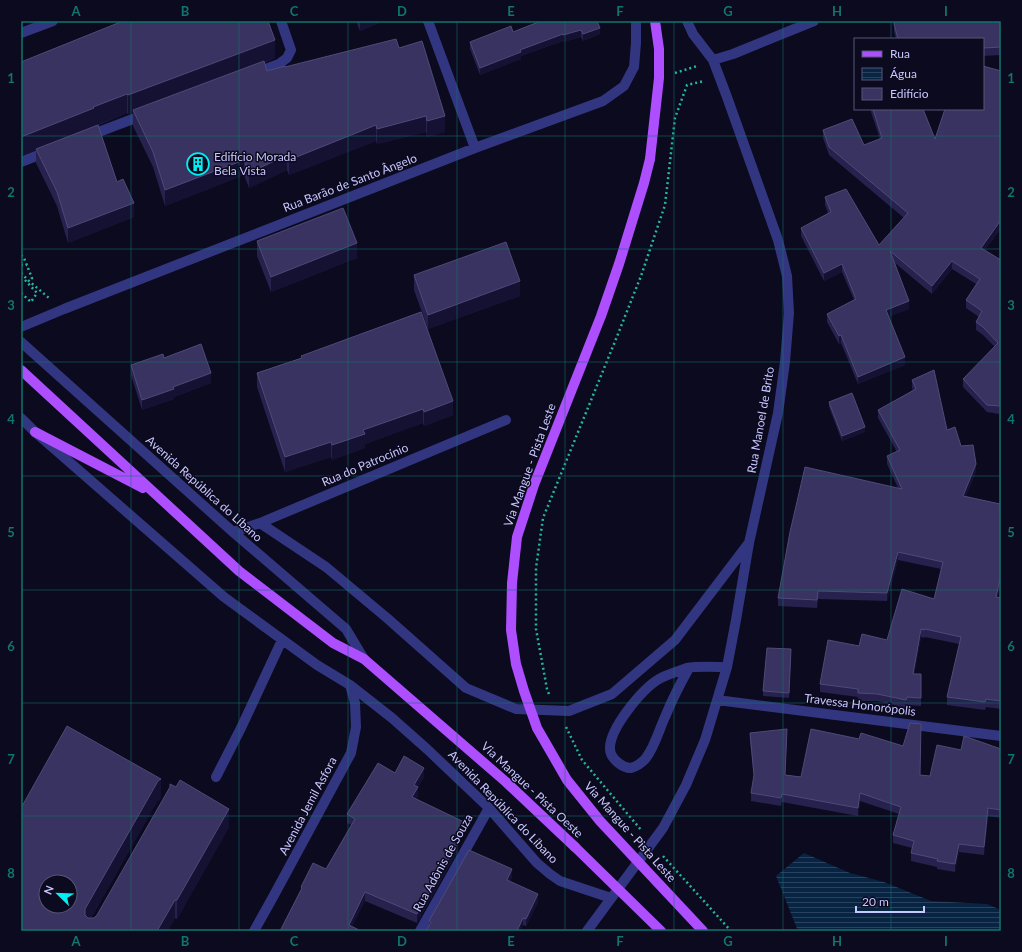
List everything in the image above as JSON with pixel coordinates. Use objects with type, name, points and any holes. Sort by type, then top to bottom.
[{"type":"main road","points":[[655,21],[659,49],[659,78]]},
{"type":"main road","name":"Via Mangue - Pista Leste","points":[[659,78],[650,159],[619,264],[601,316],[534,485],[516,537],[512,583],[511,630],[516,664],[537,728],[567,780],[600,821],[703,931]]},
{"type":"main road","name":"Avenida República do Líbano","points":[[21,370],[239,571],[333,644],[364,659],[380,674]]},
{"type":"main road","points":[[35,432],[155,494]]},
{"type":"main road","name":"Via Mangue - Pista Oeste","points":[[380,674],[506,782],[661,931]]},
{"type":"street","points":[[21,33],[53,21]]},
{"type":"street","points":[[249,75],[279,64],[287,58],[291,50],[281,21]]},
{"type":"street","points":[[428,21],[475,148]]},
{"type":"street","name":"Rua Barão de Santo Ângelo","points":[[21,327],[475,148],[604,101],[624,86],[634,67],[636,21]]},
{"type":"street","name":"Rua Manoel de Brito","points":[[587,931],[663,828],[686,785],[705,740],[727,666],[749,543],[778,413],[785,362],[789,313],[787,276],[778,240],[713,60],[694,34],[687,21]]},
{"type":"street","points":[[713,60],[733,54],[814,21]]},
{"type":"street","points":[[80,139],[154,111]]},
{"type":"street","points":[[21,162],[58,148]]},
{"type":"street","name":"Avenida República do Líbano","points":[[21,342],[232,532],[346,630],[364,659]]},
{"type":"street","name":"Avenida República do Líbano","points":[[21,418],[35,432],[224,597],[317,665],[350,685],[392,718],[489,808],[537,863],[550,874],[560,881],[611,898]]},
{"type":"street","name":"Rua do Patrocínio","points":[[232,532],[260,522],[506,420]]},
{"type":"street","points":[[260,522],[326,567],[387,618],[466,688],[516,710],[569,711],[612,694],[675,640],[749,543]]},
{"type":"street","points":[[216,777],[241,728],[282,640]]},
{"type":"street","points":[[689,668],[645,758],[638,765],[631,768],[621,764],[612,757],[610,749],[611,739],[615,729],[624,714],[648,687],[660,679],[689,668],[727,666]]},
{"type":"street","name":"Avenida Jemil Asfora","points":[[254,931],[351,753],[356,727],[355,703],[350,685]]},
{"type":"street","name":"Travessa Honorópolis","points":[[717,700],[1001,736]]},
{"type":"street","name":"Rua Adônis de Souza","points":[[420,931],[489,808]]},
{"type":"path","points":[[659,78],[713,60]]},
{"type":"path","points":[[550,696],[547,689],[536,629],[536,568],[543,518],[641,276],[665,205],[676,118],[687,85],[705,81]]},
{"type":"path","points":[[21,255],[24,258],[32,278],[28,282]]},
{"type":"path","points":[[21,265],[27,265]]},
{"type":"path","points":[[21,274],[37,293],[31,302],[21,293]]},
{"type":"path","points":[[28,282],[64,309]]},
{"type":"path","points":[[564,724],[582,760],[647,836]]},
{"type":"path","points":[[662,854],[731,931]]},
{"type":"water","points":[[804,853],[850,873],[884,882],[931,901],[987,904],[1001,910],[1001,931],[798,931],[776,876]]},
{"type":"building","points":[[123,21],[268,21],[275,40],[128,95],[127,94],[21,137],[21,62]]},
{"type":"building","points":[[541,21],[597,21],[600,28],[583,34],[581,30],[563,34],[520,50],[521,52],[480,68],[470,42],[511,26],[513,32]]},
{"type":"building","points":[[894,21],[1001,21],[1001,47],[984,48],[984,38],[898,38]]},
{"type":"building","points":[[396,39],[399,48],[422,41],[445,116],[427,121],[426,116],[377,129],[376,125],[289,160],[287,155],[249,173],[244,160],[165,190],[153,152],[133,110],[264,61],[267,71]]},
{"type":"building","points":[[984,66],[1001,71],[1001,220],[981,248],[1001,260],[1001,401],[999,406],[987,405],[963,379],[998,343],[983,327],[976,322],[982,311],[966,300],[980,279],[952,261],[932,286],[890,251],[909,301],[886,310],[905,357],[858,377],[841,335],[839,336],[827,314],[856,299],[842,264],[824,273],[801,228],[831,212],[825,197],[846,189],[879,245],[908,213],[829,147],[823,130],[852,119],[864,145],[882,138],[873,110],[923,110],[935,139],[945,110],[984,110]]},
{"type":"building","points":[[98,125],[117,182],[123,179],[134,203],[68,228],[57,192],[36,149]]},
{"type":"building","points":[[343,208],[357,243],[271,277],[257,241]]},
{"type":"building","points":[[506,242],[520,281],[428,315],[414,275]]},
{"type":"building","points":[[421,312],[453,401],[424,412],[423,409],[363,430],[365,434],[332,445],[331,442],[285,457],[257,373],[302,358],[301,356]]},
{"type":"building","points":[[201,344],[211,373],[173,387],[174,389],[142,400],[131,365],[163,354],[164,358]]},
{"type":"building","points":[[934,370],[947,430],[955,427],[961,446],[973,445],[976,464],[963,496],[1000,504],[1001,498],[1001,575],[996,597],[1001,598],[1001,701],[986,699],[985,702],[947,697],[961,637],[925,629],[921,629],[913,674],[921,674],[921,698],[907,697],[906,700],[877,694],[858,693],[858,689],[820,684],[828,640],[859,646],[862,634],[887,640],[902,589],[934,599],[943,562],[898,552],[887,593],[818,591],[817,600],[778,598],[790,532],[805,467],[902,489],[887,456],[900,450],[878,410],[916,389],[912,380]]},
{"type":"building","points":[[852,393],[865,427],[842,436],[829,402]]},
{"type":"building","points":[[767,648],[791,649],[789,693],[763,691]]},
{"type":"building","points":[[910,723],[921,724],[920,775],[930,776],[937,745],[961,750],[964,736],[1001,749],[1001,810],[988,808],[984,847],[959,844],[955,864],[937,861],[938,859],[911,853],[914,841],[893,835],[901,807],[860,793],[858,808],[782,794],[781,798],[751,793],[754,775],[750,733],[787,729],[785,775],[801,777],[811,729],[859,739],[861,733],[903,746]]},
{"type":"building","points":[[67,726],[161,779],[158,781],[85,909],[85,915],[88,918],[94,918],[97,915],[170,787],[170,784],[176,787],[180,780],[229,809],[177,900],[175,900],[157,931],[21,931],[21,808]]},
{"type":"building","points":[[404,756],[424,768],[414,785],[418,787],[412,797],[464,822],[454,842],[457,844],[417,914],[365,892],[349,925],[361,931],[280,931],[313,863],[326,869],[355,819],[347,814],[378,763],[395,773]]},
{"type":"building","points":[[469,850],[512,869],[507,880],[538,894],[526,919],[523,918],[517,931],[426,931],[431,922],[429,921]]},
{"type":"place","name":"Edifício Morada Bela Vista","points":[[198,164]]}]
